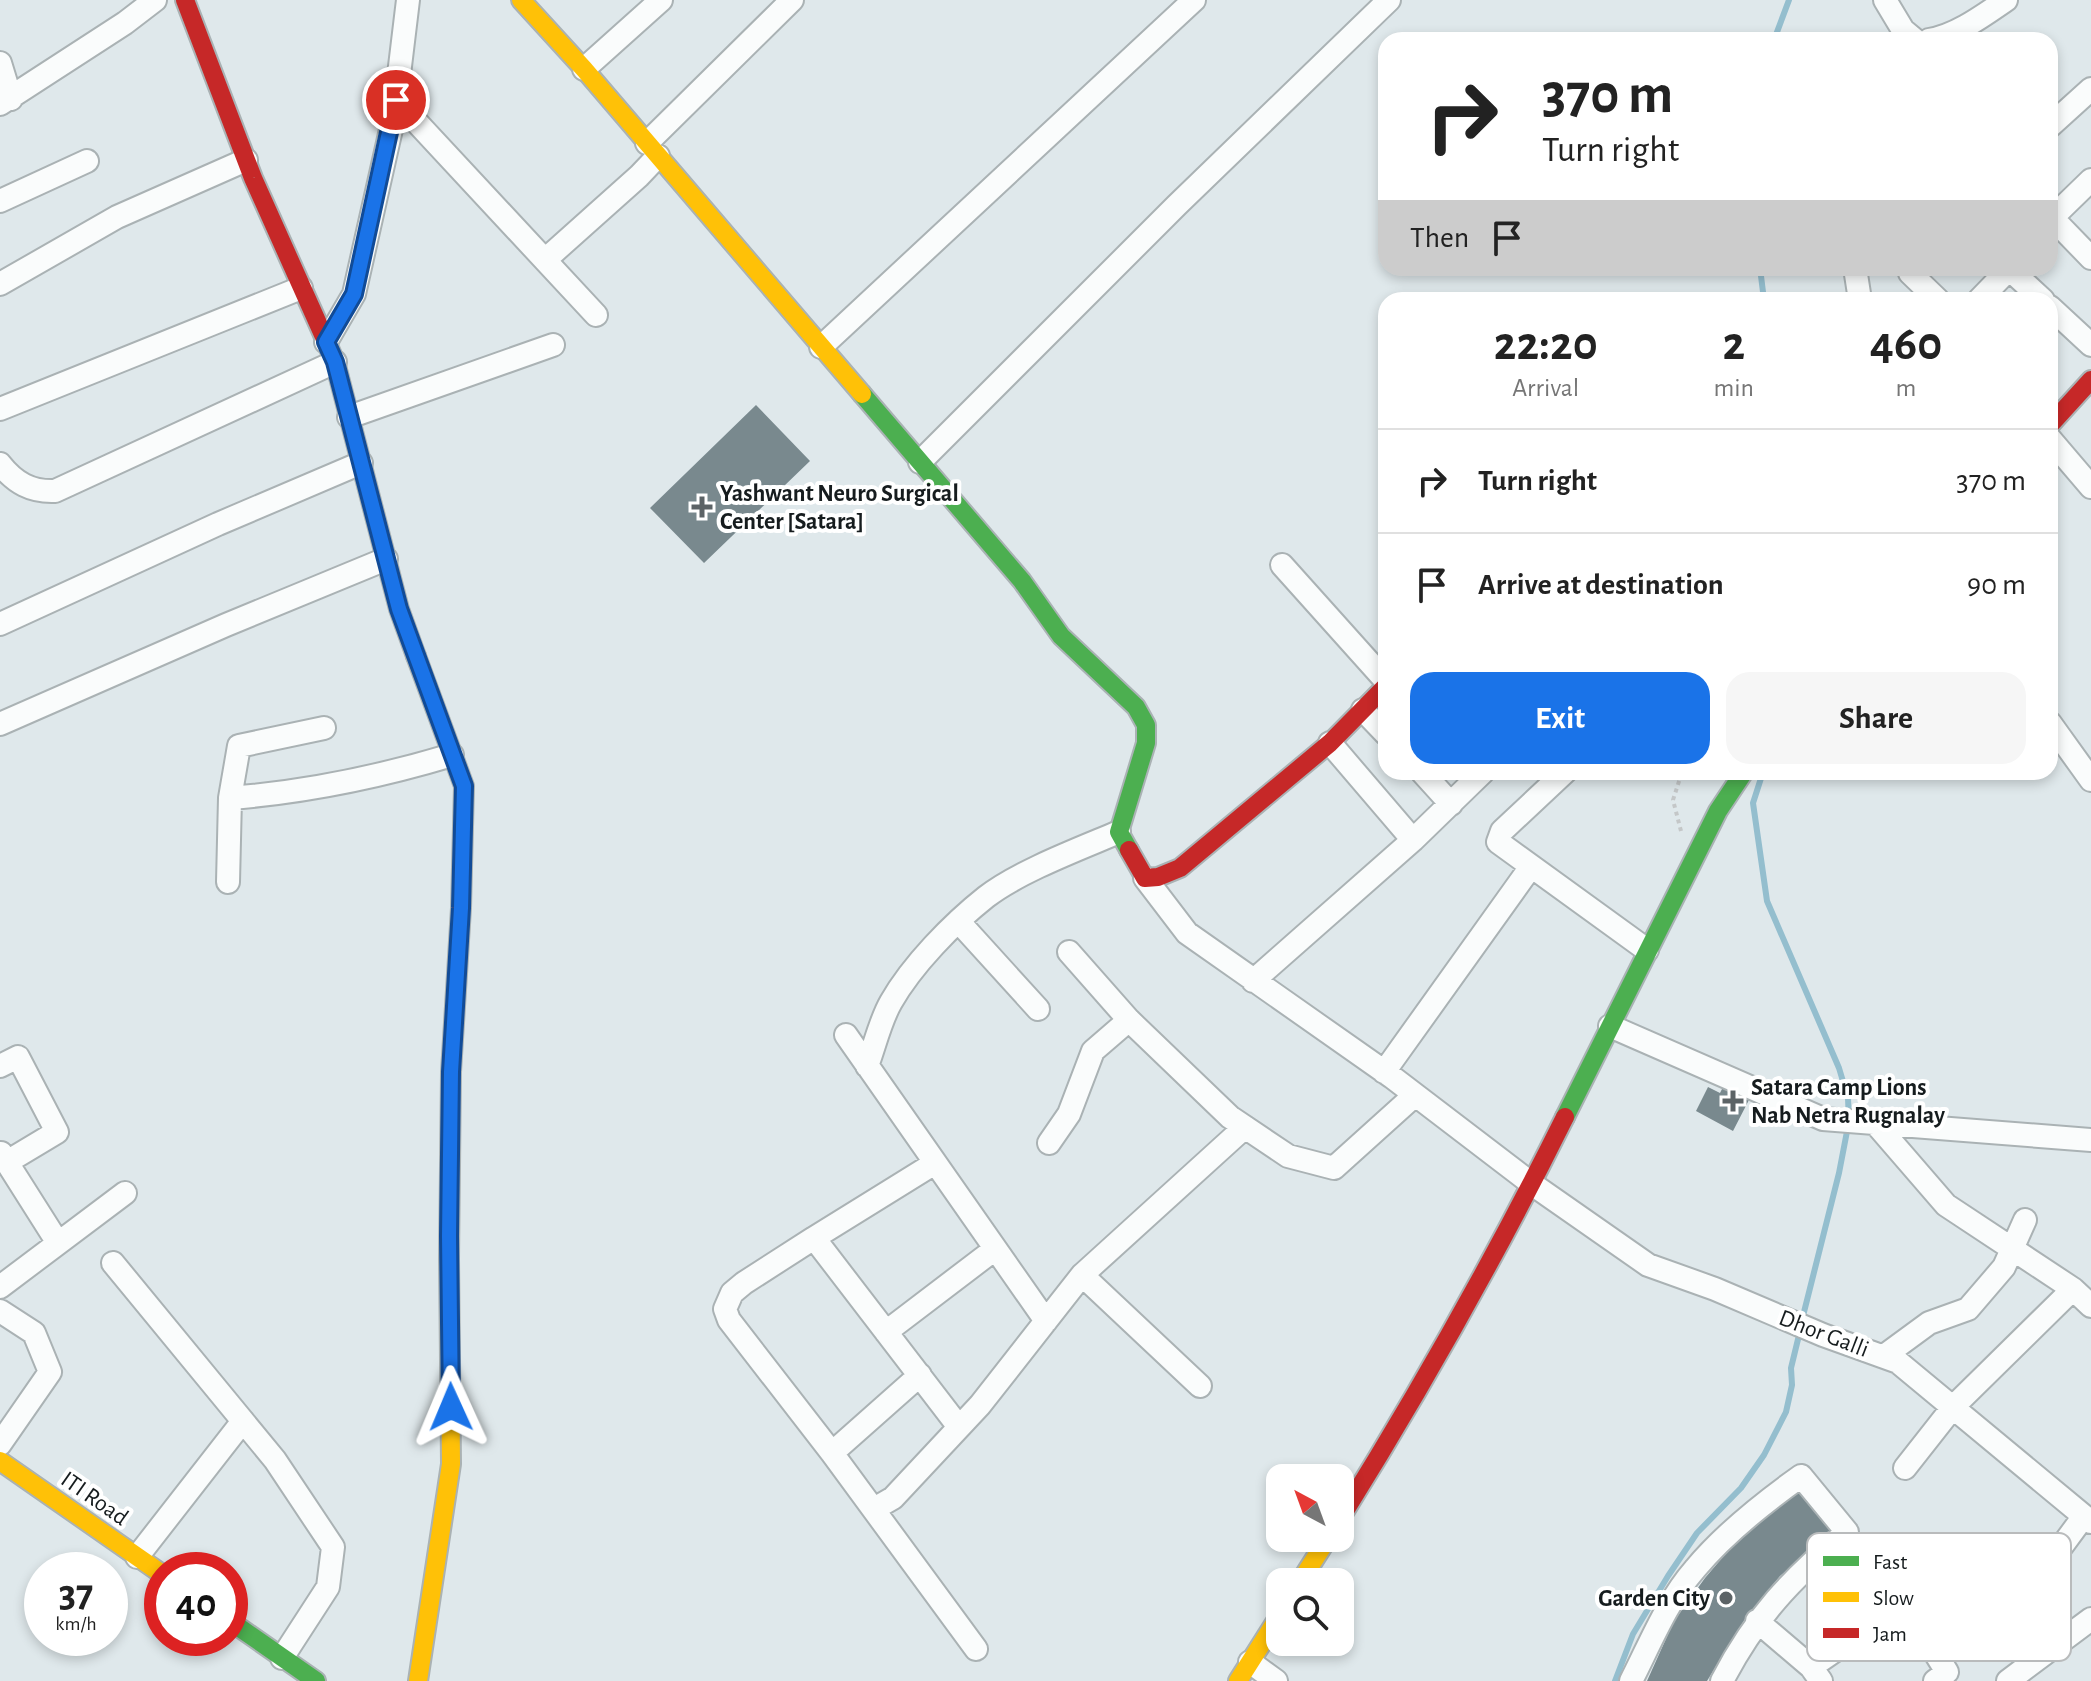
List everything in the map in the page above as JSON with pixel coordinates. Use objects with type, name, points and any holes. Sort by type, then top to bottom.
[{"type":"street","points":[[0,63],[6,102],[155,0]]},
{"type":"street","points":[[185,0],[246,160],[330,352],[399,609],[464,786],[461,908],[451,1072],[451,1464],[418,1681]]},
{"type":"street","points":[[0,464],[7,474],[25,487],[39,492],[55,491],[330,352],[354,294],[396,100],[408,0]]},
{"type":"street","points":[[521,0],[584,69],[1022,581],[1061,636],[1136,707],[1146,725],[1146,743],[1119,832],[1145,878],[1158,877],[1180,868],[1330,743],[1378,693]]},
{"type":"street","points":[[584,69],[661,0]]},
{"type":"street","points":[[545,260],[639,176],[652,149],[792,0]]},
{"type":"street","points":[[821,347],[1194,0]]},
{"type":"street","points":[[920,462],[1177,205],[1389,0]]},
{"type":"street","points":[[1885,0],[1905,32]]},
{"type":"street","points":[[1951,32],[2006,0]]},
{"type":"street","points":[[2058,119],[2091,89]]},
{"type":"street","points":[[396,100],[596,315]]},
{"type":"street","points":[[0,284],[117,217],[246,160]]},
{"type":"street","points":[[0,201],[87,161]]},
{"type":"street","points":[[2058,213],[2091,180]]},
{"type":"street","points":[[2058,224],[2091,258]]},
{"type":"street","points":[[1913,276],[1930,292]]},
{"type":"street","points":[[1986,292],[2002,276]]},
{"type":"street","points":[[2018,276],[2034,292]]},
{"type":"street","points":[[0,409],[301,288]]},
{"type":"street","points":[[2058,314],[2091,345]]},
{"type":"street","points":[[349,417],[553,345]]},
{"type":"street","points":[[2058,416],[2091,380]]},
{"type":"street","points":[[2058,448],[2091,487]]},
{"type":"street","points":[[0,624],[218,524],[361,463]]},
{"type":"street","points":[[0,724],[386,559]]},
{"type":"street","points":[[1282,565],[1378,675]]},
{"type":"street","points":[[1363,710],[1378,726]]},
{"type":"street","points":[[228,882],[230,798],[239,746],[324,728]]},
{"type":"street","points":[[2058,734],[2091,780]]},
{"type":"street","points":[[1330,743],[1413,840]]},
{"type":"street","points":[[230,798],[288,794],[387,774],[452,755]]},
{"type":"street","points":[[1429,780],[1451,804]]},
{"type":"street","points":[[1253,981],[1413,840],[1475,780]]},
{"type":"street","points":[[1556,780],[1502,831],[1498,838],[1500,844],[1647,950]]},
{"type":"street","points":[[1354,1497],[1388,1442],[1532,1184],[1718,811],[1739,780]]},
{"type":"street","points":[[867,1066],[889,1006],[908,974],[959,922],[988,896],[1043,865],[1119,832]]},
{"type":"street","points":[[1384,1072],[1530,868]]},
{"type":"street","name":"Dhor Galli","points":[[1145,878],[1187,933],[1648,1265],[1898,1362],[2088,1519]]},
{"type":"street","points":[[959,922],[1038,1009]]},
{"type":"street","points":[[1069,952],[1129,1020],[1230,1117],[1288,1156],[1334,1168],[1415,1095]]},
{"type":"street","points":[[1049,1143],[1069,1114],[1093,1051],[1129,1020]]},
{"type":"street","points":[[1610,1026],[1823,1119],[2091,1140]]},
{"type":"street","points":[[846,1035],[1046,1321]]},
{"type":"street","points":[[0,1066],[18,1057],[57,1132],[3,1157],[58,1243]]},
{"type":"street","points":[[1876,1124],[1946,1205],[2073,1289],[2091,1306]]},
{"type":"street","points":[[874,1509],[893,1498],[959,1427],[1082,1275],[1245,1127]]},
{"type":"street","points":[[935,1163],[744,1283],[732,1293],[725,1309],[729,1320],[832,1453],[976,1649]]},
{"type":"street","points":[[0,1287],[125,1193]]},
{"type":"street","points":[[1884,1356],[1929,1323],[1968,1309],[2004,1267],[2025,1220]]},
{"type":"street","points":[[814,1238],[959,1427]]},
{"type":"street","points":[[886,1332],[995,1249]]},
{"type":"street","points":[[113,1263],[275,1460],[333,1547],[328,1587],[282,1658]]},
{"type":"street","points":[[1082,1275],[1200,1386]]},
{"type":"street","points":[[1905,1468],[1953,1407],[2073,1289]]},
{"type":"street","points":[[0,1311],[34,1333],[50,1372],[0,1444]]},
{"type":"street","points":[[832,1453],[920,1375]]},
{"type":"street","points":[[137,1557],[243,1421]]},
{"type":"street","name":"ITI Road","points":[[0,1461],[144,1562]]},
{"type":"street","points":[[1631,1681],[1668,1610],[1694,1569],[1759,1506],[1801,1476],[1846,1533]]},
{"type":"street","points":[[2071,1539],[2088,1519]]},
{"type":"street","points":[[1722,1681],[1757,1621],[1807,1567]]},
{"type":"street","points":[[2071,1634],[2091,1619]]},
{"type":"street","points":[[1757,1621],[1816,1674],[1832,1661]]},
{"type":"street","points":[[248,1634],[316,1681]]},
{"type":"street","points":[[1266,1637],[1244,1672],[1276,1681]]},
{"type":"street","points":[[1935,1681],[1947,1672],[1940,1661]]},
{"type":"street","points":[[2008,1681],[2035,1661]]},
{"type":"path","points":[[1679,780],[1673,800],[1678,828],[1698,851]]},
{"type":"building","points":[[756,405],[810,461],[704,563],[650,508]]},
{"type":"building","points":[[1725,1083],[1751,1096],[1733,1131],[1696,1111],[1708,1087],[1720,1093]]},
{"type":"building","name":"Garden City","points":[[1802,1487],[1837,1529],[1832,1533],[1807,1533],[1807,1554],[1780,1576],[1745,1619],[1707,1681],[1647,1681],[1674,1621],[1734,1544]]},
{"type":"waterway","points":[[1777,32],[1789,0]]},
{"type":"waterway","points":[[1761,276],[1763,292]]},
{"type":"waterway","points":[[1760,780],[1753,803],[1767,901],[1839,1068],[1848,1098],[1849,1121],[1839,1173],[1802,1320]]},
{"type":"waterway","points":[[1615,1681],[1633,1634],[1668,1576],[1697,1533],[1741,1488],[1764,1455],[1786,1412],[1792,1385],[1791,1368],[1800,1331]]},
{"type":"traffic: fast","points":[[325,339],[335,362],[399,609],[416,656]]},
{"type":"traffic: fast","points":[[862,394],[1022,581],[1061,636],[1136,707],[1146,725],[1146,743],[1119,832],[1129,850]]},
{"type":"traffic: fast","points":[[1565,1117],[1718,811],[1739,780]]},
{"type":"traffic: fast","points":[[248,1634],[316,1681]]},
{"type":"traffic: slow","points":[[521,0],[584,69],[862,394]]},
{"type":"traffic: slow","points":[[418,1681],[451,1464],[449,1259]]},
{"type":"traffic: slow","points":[[0,1461],[144,1561]]},
{"type":"traffic: slow","points":[[1309,1568],[1319,1552]]},
{"type":"traffic: slow","points":[[1238,1681],[1266,1637]]},
{"type":"traffic: jam","points":[[185,0],[253,178],[325,339]]},
{"type":"traffic: jam","points":[[2058,416],[2091,380]]},
{"type":"traffic: jam","points":[[416,656],[464,786],[461,908],[451,1072],[449,1259]]},
{"type":"traffic: jam","points":[[1129,850],[1145,878],[1158,877],[1180,868],[1330,743],[1378,694]]},
{"type":"traffic: jam","points":[[1354,1496],[1457,1321],[1565,1117]]},
{"type":"place","name":"Yashwant Neuro Surgical Center [Satara]","points":[[702,507]]},
{"type":"place","name":"Satara Camp Lions Nab Netra Rugnalay","points":[[1733,1101]]},
{"type":"place","name":"Garden City","points":[[1726,1598]]},
{"type":"route","points":[[396,100],[354,294],[326,342],[335,362],[399,609],[464,786],[461,908],[451,1072],[451,1407]]}]
